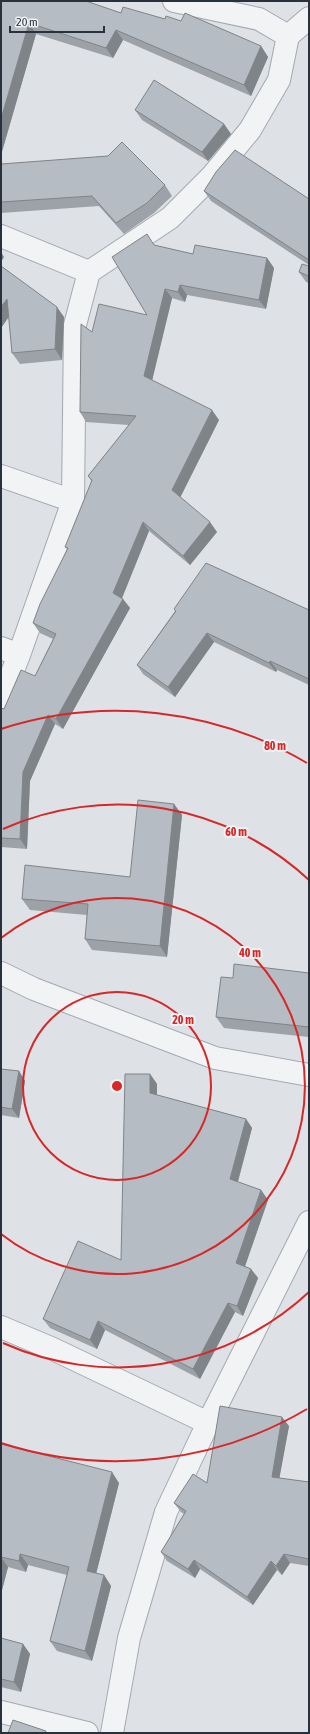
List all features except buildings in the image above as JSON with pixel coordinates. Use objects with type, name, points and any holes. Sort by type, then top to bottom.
[{"type":"street","points":[[174,1],[259,19],[288,36]]},
{"type":"street","points":[[1,701],[10,651],[73,501],[75,325],[89,272],[170,218],[212,176],[250,130],[279,80],[288,36],[309,18]]},
{"type":"street","points":[[1,236],[89,272]]},
{"type":"street","points":[[1,476],[73,501]]},
{"type":"street","points":[[1,973],[34,989],[215,1058],[309,1075]]},
{"type":"street","points":[[112,1733],[129,1638],[166,1512],[208,1423],[309,1222]]},
{"type":"street","points":[[1,1327],[53,1349],[208,1423]]},
{"type":"street","points":[[1,1712],[88,1733]]}]
